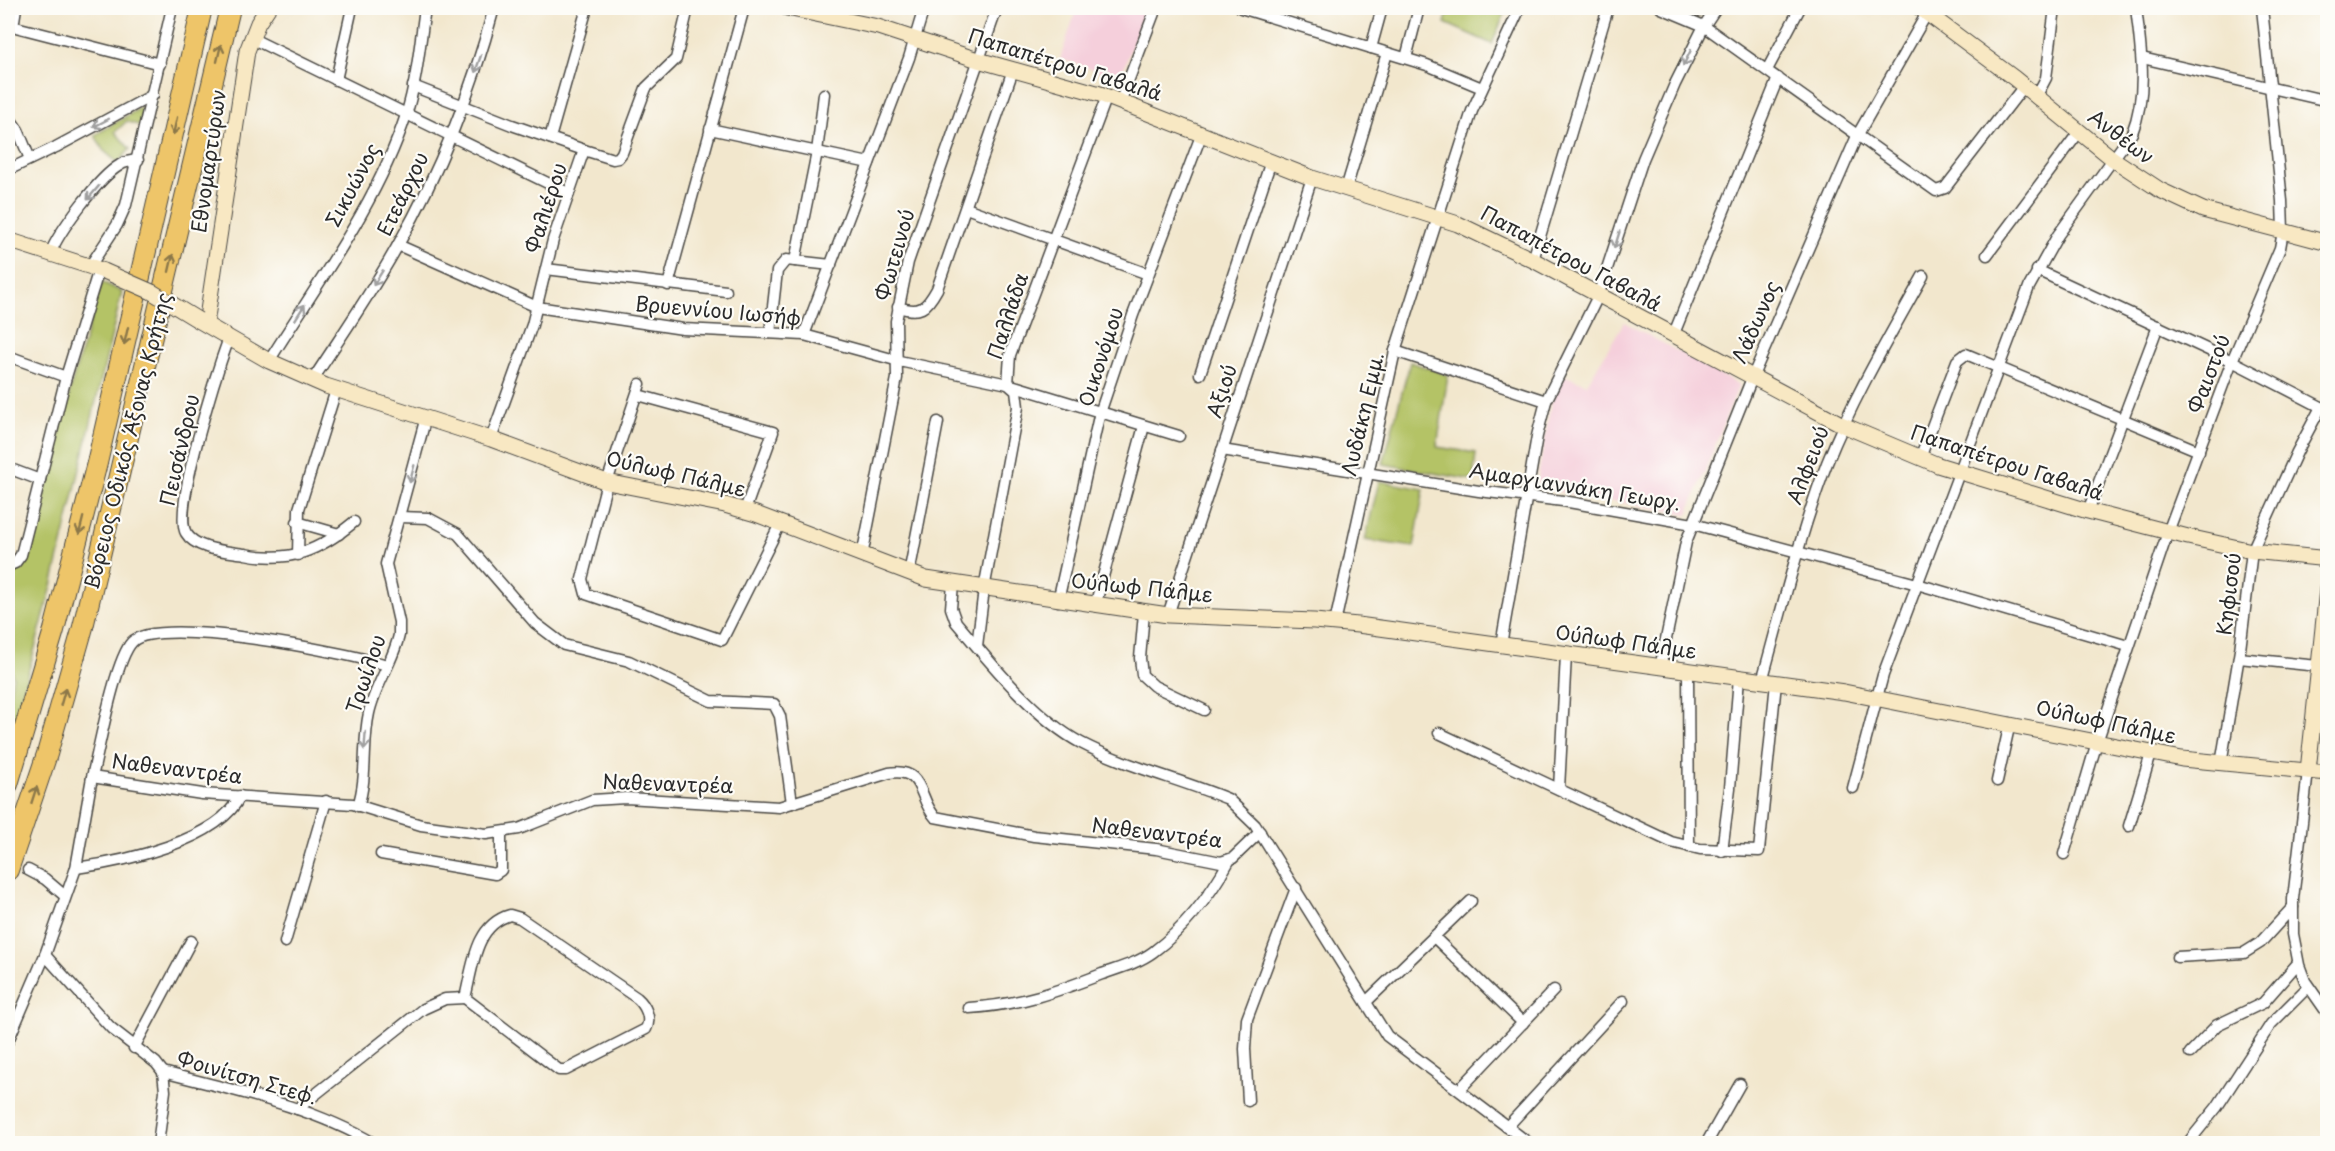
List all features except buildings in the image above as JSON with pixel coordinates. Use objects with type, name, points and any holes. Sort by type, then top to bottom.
[{"type":"highway","name":"Βόρειος Οδικός Άξονας Κρήτης","points":[[8,784],[54,630],[97,463],[202,8]]},
{"type":"highway","name":"Βόρειος Οδικός Άξονας Κρήτης","points":[[8,870],[47,754],[83,627],[230,8]]},
{"type":"street","points":[[16,8],[10,26],[160,64]]},
{"type":"street","points":[[8,567],[18,560],[66,377],[98,269],[122,215],[138,160],[172,8]]},
{"type":"street","name":"Εθνομαρτύρων","points":[[202,322],[239,95],[251,38],[268,8]]},
{"type":"street","points":[[336,80],[352,8]]},
{"type":"street","name":"Σικυώνος","points":[[269,361],[372,194],[406,114],[413,86],[425,8]]},
{"type":"street","name":"Ετεάρχου","points":[[312,381],[398,245],[463,106],[494,8]]},
{"type":"street","points":[[550,138],[587,8]]},
{"type":"street","name":"Φαλιέρου","points":[[491,438],[537,307],[568,193],[584,150],[613,159],[618,158],[622,153],[646,88],[676,59],[688,8]]},
{"type":"street","points":[[668,285],[744,8]]},
{"type":"street","name":"Παπαπέτρου Γαβαλά","points":[[788,8],[827,12],[978,60],[1114,98],[1312,178],[1439,217],[1533,260],[1843,425],[1959,472],[2088,511],[2168,532],[2252,551],[2328,559]]},
{"type":"street","points":[[804,335],[915,39],[924,8]]},
{"type":"street","name":"Φωτεινού","points":[[862,556],[895,392],[898,361],[896,321],[898,307],[915,238],[997,8]]},
{"type":"street","name":"Παλλάδα","points":[[977,646],[984,589],[1018,407],[1016,391],[1008,384],[1010,355],[1053,239],[1156,8]]},
{"type":"street","points":[[1241,8],[1406,58],[1482,88]]},
{"type":"street","points":[[1371,48],[1382,8]]},
{"type":"street","points":[[1406,58],[1419,8]]},
{"type":"street","name":"Λυδάκη Εμμ.","points":[[1335,623],[1395,351],[1465,131],[1482,88],[1520,8]]},
{"type":"street","points":[[1533,260],[1608,8]]},
{"type":"street","points":[[1661,8],[1704,26],[1938,191],[1945,188],[2024,86]]},
{"type":"street","points":[[1501,645],[1537,436],[1546,401],[1598,296],[1643,159],[1704,26],[1716,8]]},
{"type":"street","points":[[1767,70],[1800,8]]},
{"type":"street","points":[[2036,97],[2046,78],[2055,8]]},
{"type":"street","points":[[1853,788],[1876,697],[2037,270],[2073,212],[2133,133],[2141,105],[2142,58],[2136,8]]},
{"type":"street","name":"Φαιστού","points":[[2064,854],[2128,646],[2168,532],[2232,361],[2275,262],[2283,231],[2262,8]]},
{"type":"street","name":"Ανθέων","points":[[1926,9],[2113,159],[2178,200],[2213,212],[2328,243]]},
{"type":"street","name":"Λάδωνος","points":[[1660,668],[1680,568],[1693,524],[1752,378],[1857,136],[1926,9]]},
{"type":"street","points":[[251,38],[568,193]]},
{"type":"street","points":[[1346,189],[1387,53]]},
{"type":"street","points":[[2142,58],[2328,101]]},
{"type":"street","points":[[898,307],[912,312],[921,311],[929,304],[966,208],[1013,70]]},
{"type":"street","points":[[1672,336],[1778,78]]},
{"type":"street","points":[[413,86],[584,150]]},
{"type":"street","points":[[795,261],[817,152],[824,94]]},
{"type":"street","points":[[8,170],[153,95]]},
{"type":"street","points":[[8,116],[18,130],[30,159]]},
{"type":"street","points":[[710,129],[868,163]]},
{"type":"street","points":[[1987,255],[2079,132]]},
{"type":"street","name":"Οικονόμου","points":[[1058,600],[1100,413],[1202,133]]},
{"type":"street","points":[[50,254],[68,223],[112,171],[121,164],[138,160]]},
{"type":"street","points":[[1200,374],[1271,161]]},
{"type":"street","name":"Αξιού","points":[[1168,615],[1312,178]]},
{"type":"street","points":[[966,208],[1149,274]]},
{"type":"street","name":"Ούλωφ Πάλμε","points":[[8,240],[98,269],[152,292],[269,361],[336,390],[491,438],[607,482],[745,510],[909,574],[953,585],[1144,613],[1335,623],[1501,645],[1876,697],[2151,754],[2221,764],[2328,773]]},
{"type":"street","name":"Βρυεννίου Ιωσήφ","points":[[398,245],[537,307],[683,329],[804,335],[898,361],[1008,384],[1179,436]]},
{"type":"street","points":[[770,333],[778,268],[783,261],[831,265]]},
{"type":"street","points":[[546,269],[726,291]]},
{"type":"street","points":[[2037,270],[2232,361],[2324,408]]},
{"type":"street","name":"Αλφειού","points":[[1722,851],[1759,851],[1769,682],[1798,550],[1815,495],[1843,425],[1923,276]]},
{"type":"street","points":[[2088,511],[2158,326]]},
{"type":"street","name":"Πεισάνδρου","points":[[229,338],[198,436],[183,516],[184,530],[194,541],[218,549],[266,558],[298,555],[339,534],[354,522]]},
{"type":"street","points":[[1395,351],[1546,401]]},
{"type":"street","points":[[1920,458],[1960,356],[1972,354],[2199,451]]},
{"type":"street","points":[[8,356],[66,377]]},
{"type":"street","points":[[745,510],[772,432],[639,389],[607,482],[582,579],[583,589],[590,597],[722,640],[780,524]]},
{"type":"street","points":[[298,555],[297,522],[315,451],[336,390]]},
{"type":"street","name":"Κηφισού","points":[[2221,764],[2239,658],[2252,551],[2297,452],[2324,408]]},
{"type":"street","name":"Τρωίλου","points":[[358,806],[362,795],[369,711],[397,644],[399,629],[386,564],[426,417]]},
{"type":"street","points":[[909,574],[938,422]]},
{"type":"street","points":[[1095,606],[1144,426]]},
{"type":"street","name":"Αμαργιαννάκη Γεωργ.","points":[[1222,450],[1527,496],[1693,524],[1798,550],[2128,646]]},
{"type":"street","points":[[8,468],[40,480]]},
{"type":"street","points":[[400,517],[428,518],[458,534],[535,623],[564,645],[629,661],[711,701],[774,704],[780,716],[792,803]]},
{"type":"street","points":[[297,522],[339,534]]},
{"type":"street","points":[[2328,580],[2293,907],[2294,943],[2298,963],[2308,987],[2328,1014]]},
{"type":"street","points":[[953,585],[951,602],[953,618],[1016,689],[1072,738],[1097,750],[1227,799],[1245,813],[1296,888],[1390,1039],[1530,1143]]},
{"type":"street","points":[[1144,613],[1140,658],[1142,675],[1154,686],[1204,710]]},
{"type":"street","points":[[92,777],[121,663],[131,643],[138,637],[153,633],[174,633],[283,643],[356,656],[387,665]]},
{"type":"street","points":[[1559,789],[1566,655]]},
{"type":"street","points":[[2239,658],[2318,666]]},
{"type":"street","points":[[1688,671],[1689,847]]},
{"type":"street","points":[[1439,733],[1661,838],[1689,847],[1722,851],[1730,788],[1739,678]]},
{"type":"street","points":[[1997,781],[2010,723]]},
{"type":"street","points":[[2129,826],[2151,754]]},
{"type":"street","name":"Ναθεναντρέα","points":[[8,1041],[45,955],[76,868],[92,777],[202,794],[326,801],[358,806],[393,819],[438,829],[463,833],[501,833],[519,829],[580,803],[599,799],[727,803],[771,807],[792,803],[889,773],[901,772],[919,783],[933,814],[946,821],[1034,836],[1156,849],[1221,862],[1228,861],[1260,832]]},
{"type":"street","points":[[76,868],[112,861],[194,836],[230,811],[240,796]]},
{"type":"street","points":[[285,942],[326,801]]},
{"type":"street","points":[[381,854],[495,874],[501,870],[501,833]]},
{"type":"street","points":[[969,1008],[1034,999],[1143,958],[1171,937],[1197,909],[1216,884],[1228,861]]},
{"type":"street","points":[[28,870],[45,879],[65,897]]},
{"type":"street","points":[[1248,1101],[1245,1041],[1247,1019],[1296,888]]},
{"type":"street","points":[[1366,1002],[1471,901]]},
{"type":"street","points":[[2177,957],[2244,954],[2260,943],[2293,907]]},
{"type":"street","points":[[297,1109],[423,1009],[445,999],[465,998],[559,1070],[566,1070],[644,1031],[649,1023],[643,1005],[633,994],[520,918],[510,915],[499,918],[488,926],[481,938],[465,998]]},
{"type":"street","points":[[1434,937],[1523,1023]]},
{"type":"street","points":[[134,1048],[191,941]]},
{"type":"street","name":"Φοινίτση Στεφ.","points":[[45,955],[97,1015],[134,1048],[156,1063],[163,1072],[297,1109],[375,1143]]},
{"type":"street","points":[[2190,1053],[2217,1025],[2269,998],[2298,963]]},
{"type":"street","points":[[2187,1143],[2217,1107],[2271,1024],[2308,987]]},
{"type":"street","points":[[1460,1089],[1554,990]]},
{"type":"street","points":[[1507,1127],[1623,1001]]},
{"type":"street","points":[[158,1143],[165,1091],[163,1072]]},
{"type":"street","points":[[1706,1143],[1740,1084]]},
{"type":"shaded area","points":[[1077,8],[1146,8],[1120,78],[1060,59]]},
{"type":"shaded area","points":[[1624,322],[1739,385],[1688,514],[1536,488],[1551,403],[1563,375],[1587,384]]},
{"type":"green space","points":[[1449,8],[1507,8],[1492,44],[1445,23]]},
{"type":"green space","points":[[140,108],[143,110],[140,126],[127,121],[115,132],[130,149],[118,163],[103,150],[95,135]]},
{"type":"green space","points":[[102,282],[122,292],[52,586],[8,746],[8,705],[13,676],[8,662],[8,570],[21,565],[29,556],[72,382]]},
{"type":"green space","points":[[1410,362],[1448,375],[1437,447],[1476,453],[1473,480],[1383,464]]},
{"type":"green space","points":[[1379,481],[1424,489],[1414,547],[1365,540]]}]
